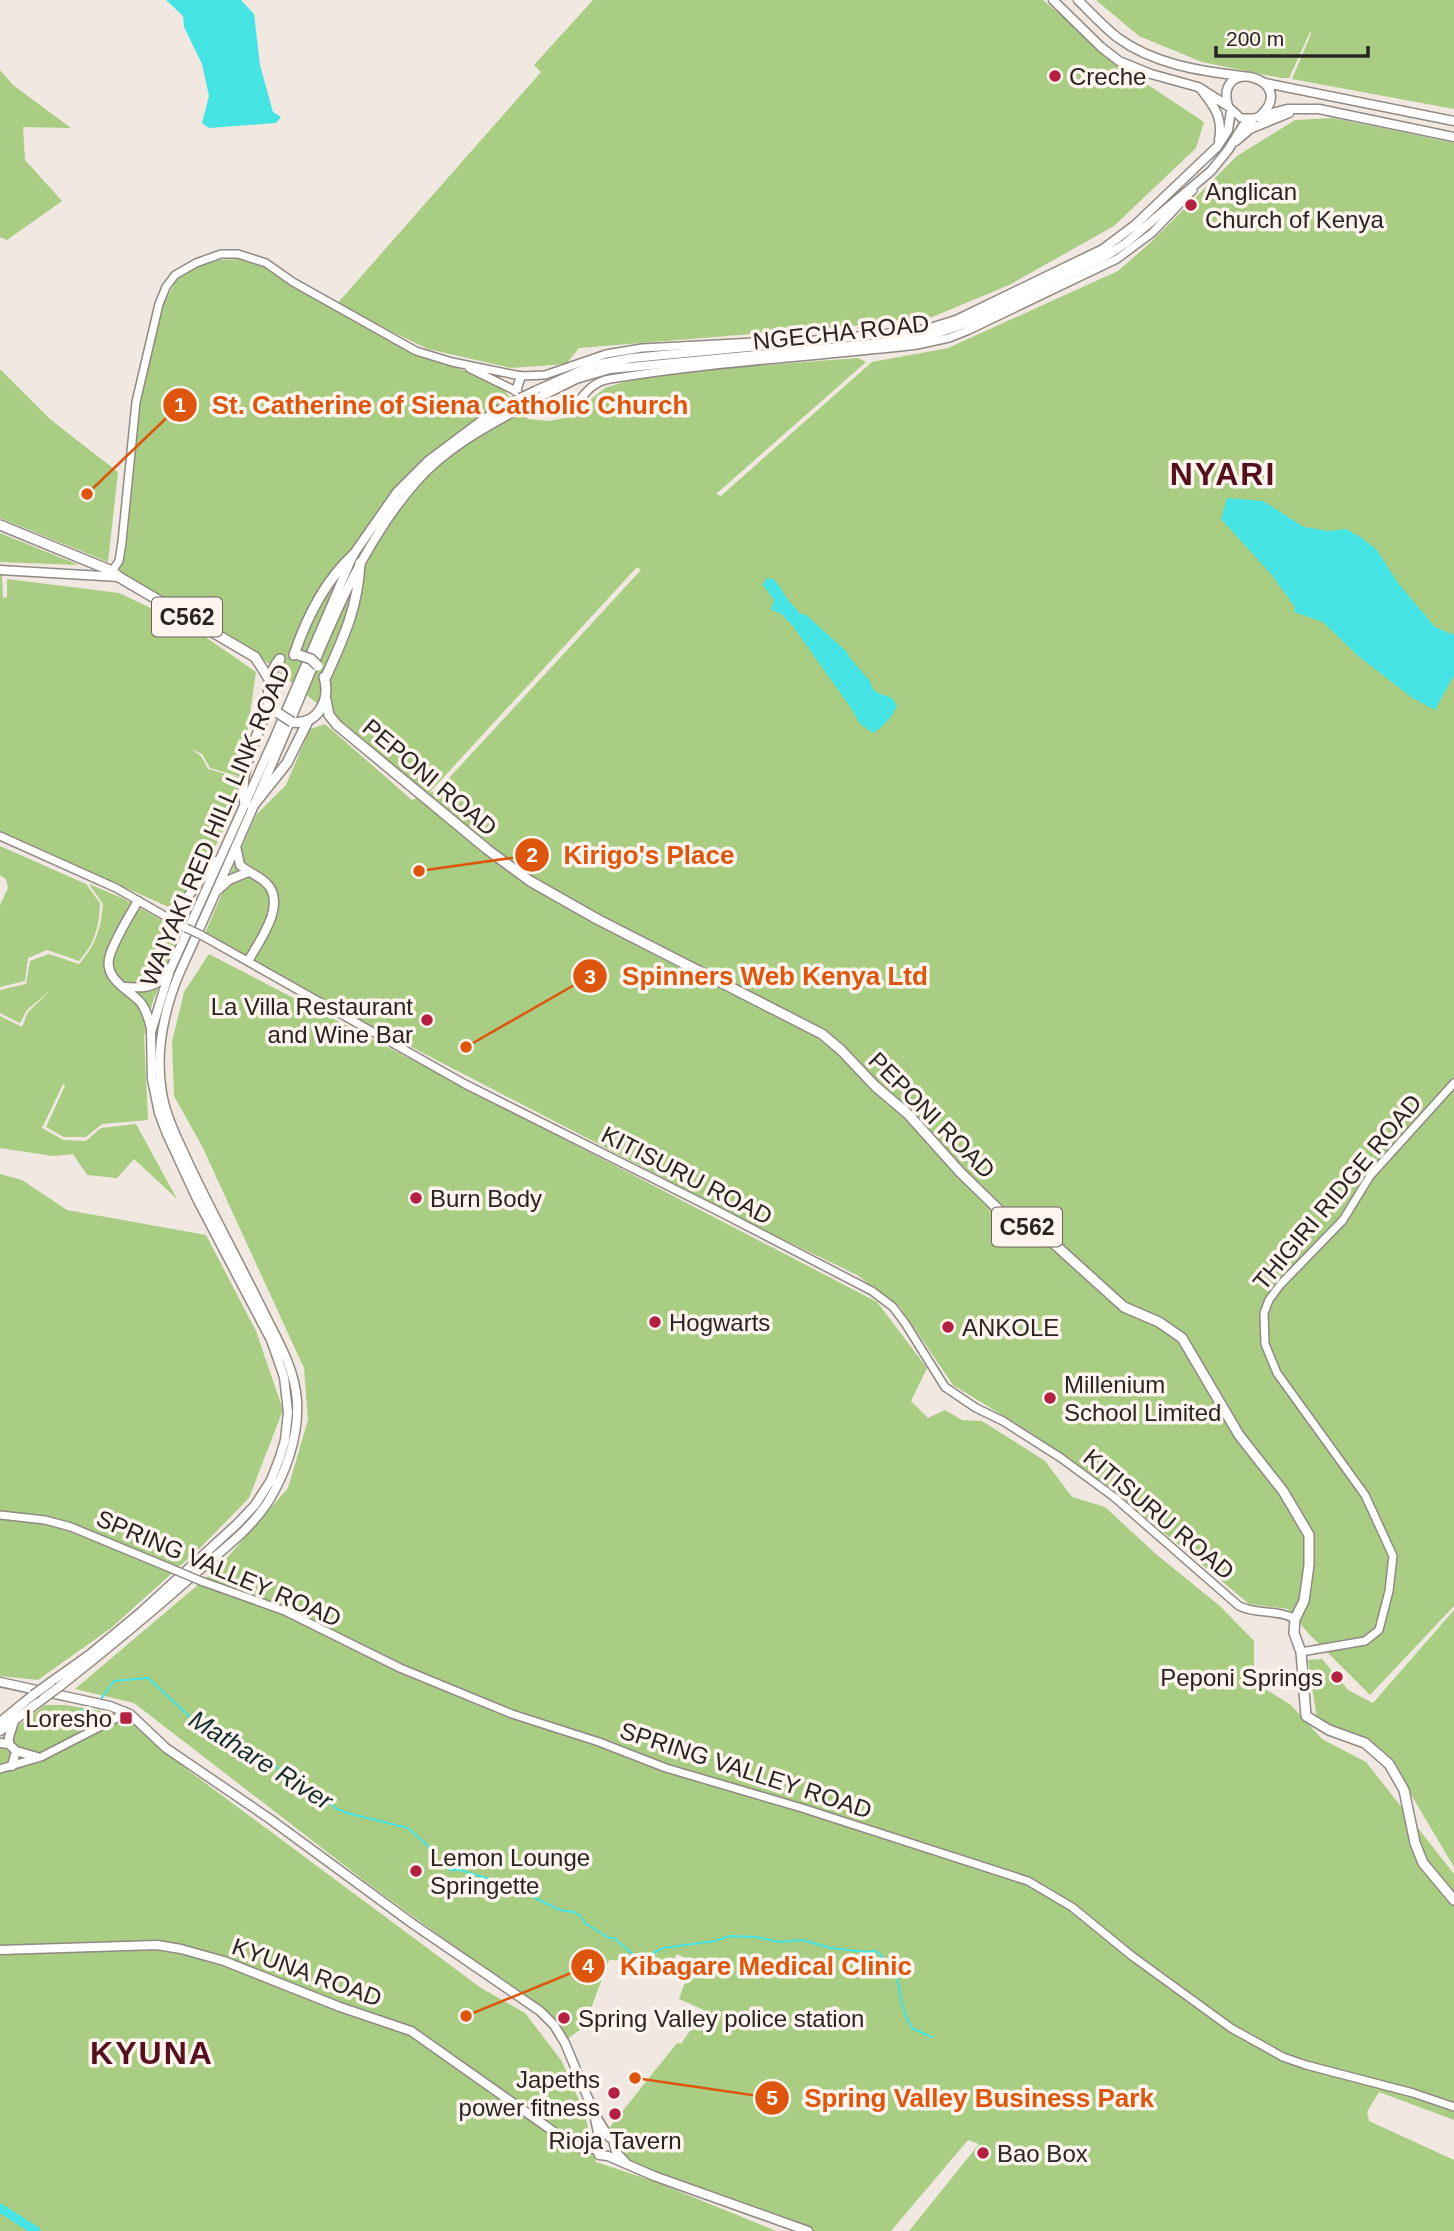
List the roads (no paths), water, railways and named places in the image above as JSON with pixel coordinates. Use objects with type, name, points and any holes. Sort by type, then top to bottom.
[{"type":"main road","points":[[1052,0],[1119,61],[1151,74],[1198,87],[1229,109]]},
{"type":"main road","points":[[1079,0],[1117,37],[1145,54],[1183,66],[1255,76],[1265,83],[1269,89],[1270,102],[1267,108],[1243,126],[1228,150]]},
{"type":"main road","points":[[522,376],[520,398],[608,366],[804,341],[927,329],[982,307],[1111,244],[1142,219],[1217,147],[1228,130],[1228,88],[1242,76]]},
{"type":"main road","points":[[1265,83],[1454,121]]},
{"type":"main road","points":[[1198,87],[1219,116],[1221,126],[1217,147]]},
{"type":"main road","points":[[1256,118],[1287,109],[1305,108],[1337,112],[1454,137]]},
{"type":"main road","points":[[608,366],[786,355],[946,332],[1107,256],[1205,175],[1251,129],[1305,108]]},
{"type":"main road","name":"WAIYAKI RED HILL LINK ROAD","points":[[55,1684],[133,1628],[240,1535],[256,1518],[279,1482],[294,1437],[297,1402],[294,1385],[286,1357],[172,1127],[162,1093],[159,1048],[165,1015],[179,974],[236,845],[248,805],[352,555],[397,492],[428,461],[484,419],[520,398]]},
{"type":"main road","name":"WAIYAKI RED HILL LINK ROAD","points":[[55,1684],[141,1612],[255,1505],[271,1480],[285,1440],[288,1403],[282,1369],[271,1340],[192,1188],[159,1113],[152,1079],[151,1032],[170,970],[360,563],[381,527],[430,468],[520,398]]},
{"type":"main road","name":"C562","points":[[0,525],[115,574],[255,657],[266,661],[280,659]]},
{"type":"main road","points":[[296,655],[316,604],[339,569],[352,555]]},
{"type":"main road","points":[[325,679],[352,615],[359,586],[360,563]]},
{"type":"main road","points":[[0,570],[115,574]]},
{"type":"main road","points":[[296,655],[311,659],[325,679],[326,700],[310,718],[287,763],[264,795],[248,805],[243,789],[250,755],[269,702],[269,679],[280,659],[296,655]]},
{"type":"main road","name":"C562","points":[[255,657],[269,679]]},
{"type":"main road","name":"PEPONI ROAD","points":[[326,700],[328,712],[334,722],[488,850],[530,881],[597,919],[822,1034],[908,1114],[960,1172],[1002,1213],[1051,1241],[1124,1307],[1159,1322],[1182,1338],[1239,1435],[1283,1491],[1309,1535],[1309,1565],[1304,1601],[1295,1619],[1294,1636],[1300,1652],[1306,1716],[1329,1730],[1365,1743],[1389,1764],[1404,1790],[1415,1843],[1423,1863],[1454,1900]]},
{"type":"main road","points":[[269,702],[278,713],[292,722],[310,718]]},
{"type":"main road","name":"PEPONI ROAD","points":[[310,718],[334,722]]},
{"type":"main road","points":[[236,845],[239,862],[248,872],[271,887],[274,901],[270,920],[248,961]]},
{"type":"main road","points":[[170,919],[223,853]]},
{"type":"main road","points":[[214,895],[229,880],[248,872]]},
{"type":"main road","points":[[138,901],[109,957],[112,976],[145,1009],[151,1032]]},
{"type":"main road","points":[[123,987],[147,988],[159,982],[170,970]]},
{"type":"main road","points":[[0,1682],[124,1711],[166,1748],[540,2011],[554,2025],[565,2043],[595,2115],[599,2141],[613,2140],[611,2153],[654,2176],[808,2231]]},
{"type":"main road","points":[[0,1722],[33,1695],[55,1684]]},
{"type":"main road","points":[[0,1731],[44,1698],[55,1684]]},
{"type":"main road","points":[[12,1766],[8,1746],[14,1721]]},
{"type":"main road","points":[[8,1746],[37,1757]]},
{"type":"main road","name":"KYUNA ROAD","points":[[0,1950],[157,1945],[224,1961],[340,2007],[411,2031],[566,2141],[580,2148],[599,2141],[599,2155],[611,2153]]},
{"type":"street","points":[[1229,109],[1241,118],[1256,118]]},
{"type":"street","name":"NGECHA ROAD","points":[[115,574],[122,542],[132,433],[141,374],[164,292],[172,279],[183,270],[221,254],[239,254],[257,259],[404,345],[428,355],[522,376],[545,374],[607,354],[642,348],[768,340],[804,341]]},
{"type":"street","name":"NGECHA ROAD","points":[[453,362],[520,398],[546,408],[564,410],[581,401],[593,385],[607,379],[786,355]]},
{"type":"street","name":"KITISURU ROAD","points":[[0,836],[116,888],[465,1084],[716,1210],[884,1299],[905,1322],[940,1381],[953,1393],[1050,1451],[1103,1489],[1239,1606],[1254,1611],[1283,1614],[1295,1619]]},
{"type":"street","name":"THIGIRI RIDGE ROAD","points":[[1300,1652],[1365,1641],[1379,1630],[1389,1591],[1393,1556],[1364,1495],[1277,1373],[1265,1344],[1264,1313],[1269,1300],[1280,1285],[1343,1220],[1370,1177],[1454,1083]]},
{"type":"street","name":"SPRING VALLEY ROAD","points":[[0,1515],[45,1520],[71,1527],[201,1581],[285,1611],[400,1668],[512,1714],[599,1742],[666,1768],[802,1808],[1028,1881],[1072,1907],[1132,1956],[1231,2028],[1283,2056],[1306,2065],[1454,2106]]},
{"type":"street","points":[[0,1769],[37,1757],[115,1719],[124,1711]]},
{"type":"water","points":[[166,0],[241,0],[254,14],[260,65],[273,112],[281,117],[276,123],[209,128],[202,123],[209,96],[202,64],[184,27],[183,16]]},
{"type":"water","points":[[1227,498],[1263,501],[1304,527],[1329,531],[1346,529],[1376,549],[1398,583],[1435,627],[1454,635],[1454,675],[1435,710],[1411,697],[1357,655],[1323,622],[1294,612],[1295,607],[1271,574],[1221,519]]},
{"type":"water","points":[[771,578],[799,613],[806,615],[846,651],[870,681],[872,688],[892,698],[897,706],[877,731],[873,733],[860,724],[792,625],[780,613],[771,610],[774,600],[763,585],[766,579]]},
{"type":"waterway","name":"Mathare River","points":[[101,1699],[114,1681],[148,1678],[201,1727],[244,1754],[264,1764],[276,1766],[281,1773],[316,1792],[337,1809],[408,1828],[427,1845],[438,1863],[450,1870],[460,1870],[506,1884],[560,1910],[574,1912],[585,1923],[609,1938],[614,1938],[637,1958],[642,1959],[663,1948],[715,1941],[730,1936],[756,1937],[779,1942],[802,1940],[831,1948],[876,1951],[893,1970],[906,2017],[912,2028],[932,2037]]},
{"type":"waterway","points":[[43,1717],[79,1712],[92,1706]]},
{"type":"waterway","points":[[0,2208],[36,2231]]},
{"type":"place","name":"Creche","points":[[1055,76]]},
{"type":"place","name":"Anglican Church of Kenya","points":[[1191,205]]},
{"type":"place","name":"St. Catherine of Siena Catholic Church","points":[[87,494]]},
{"type":"place","name":"Kirigo's Place","points":[[419,871]]},
{"type":"place","name":"La Villa Restaurant and Wine Bar","points":[[427,1020]]},
{"type":"place","name":"Spinners Web Kenya Ltd","points":[[466,1047]]},
{"type":"place","name":"Burn Body","points":[[416,1198]]},
{"type":"place","name":"Hogwarts","points":[[655,1322]]},
{"type":"place","name":"ANKOLE","points":[[948,1327]]},
{"type":"place","name":"Millenium School Limited","points":[[1050,1398]]},
{"type":"place","name":"Peponi Springs","points":[[1337,1677]]},
{"type":"place","name":"Loresho","points":[[126,1718]]},
{"type":"place","name":"Lemon Lounge Springette","points":[[416,1871]]},
{"type":"place","name":"Kibagare Medical Clinic","points":[[466,2016]]},
{"type":"place","name":"Spring Valley police station","points":[[564,2018]]},
{"type":"place","name":"Spring Valley Business Park","points":[[635,2078]]},
{"type":"place","name":"Japeths power fitness","points":[[614,2093]]},
{"type":"place","name":"Rioja Tavern","points":[[615,2114]]},
{"type":"place","name":"Bao Box","points":[[983,2153]]},
{"type":"district","name":"NYARI","points":[[1223,474]]},
{"type":"district","name":"KYUNA","points":[[152,2053]]}]
